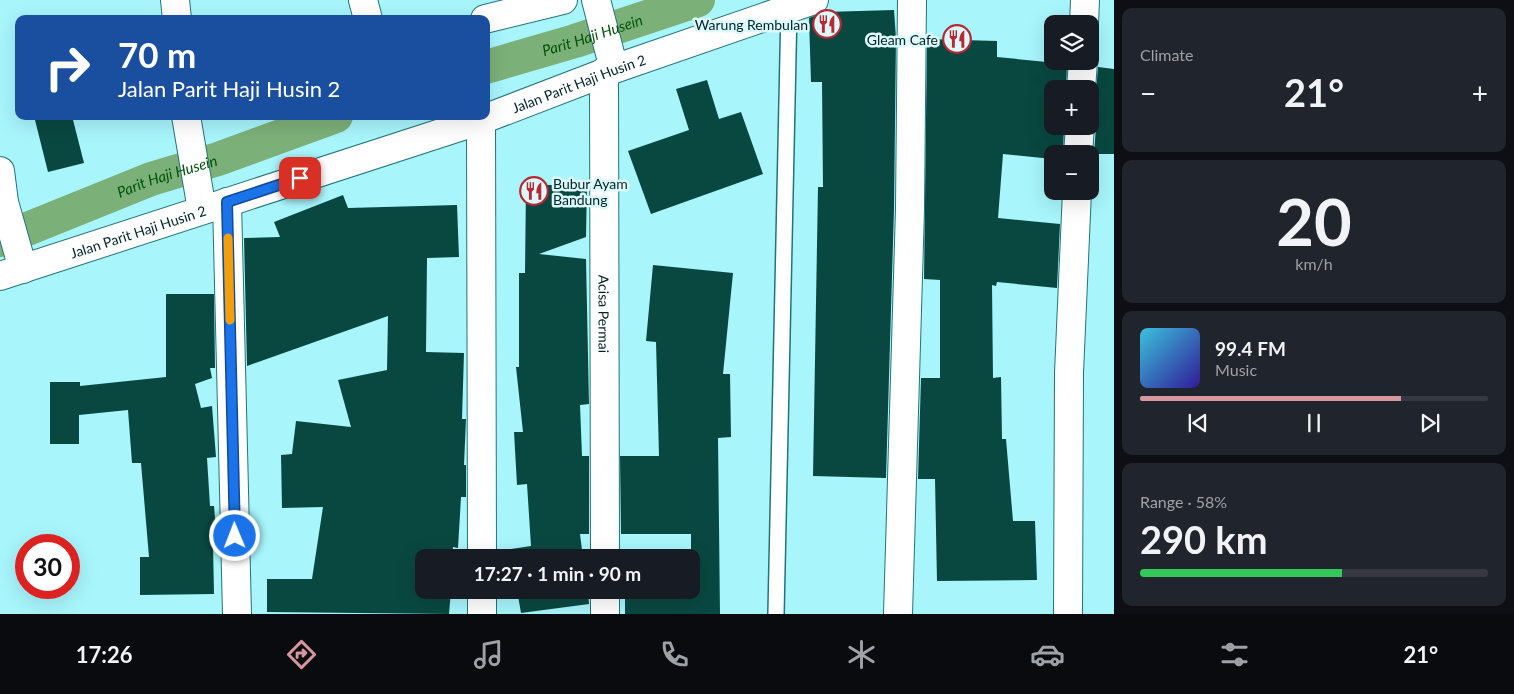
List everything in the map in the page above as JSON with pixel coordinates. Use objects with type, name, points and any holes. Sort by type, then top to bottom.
[{"type":"street","points":[[175,0],[177,15]]},
{"type":"street","points":[[363,0],[367,15]]},
{"type":"street","points":[[490,18],[562,0]]},
{"type":"street","points":[[898,614],[910,209],[912,0]]},
{"type":"street","points":[[1084,15],[1085,0]]},
{"type":"street","name":"Acisa Permai","points":[[597,4],[610,65],[605,549]]},
{"type":"street","name":"Jalan Parit Haji Husin 2","points":[[490,116],[610,65],[801,4]]},
{"type":"street","points":[[186,120],[210,202],[237,614]]},
{"type":"street","points":[[481,120],[482,549]]},
{"type":"street","name":"Jalan Parit Haji Husin 2","points":[[14,266],[210,202],[481,120]]},
{"type":"street","points":[[0,172],[14,266]]},
{"type":"street","points":[[1068,614],[1069,374],[1077,200]]},
{"type":"street","points":[[482,599],[482,614]]},
{"type":"street","points":[[605,599],[605,614]]},
{"type":"lane","points":[[776,614],[801,4]]},
{"type":"building","points":[[894,10],[896,38],[894,209],[886,478],[813,476],[818,187],[823,187],[822,82],[811,82],[809,18],[824,12]]},
{"type":"building","points":[[927,39],[997,41],[997,57],[1044,62],[1044,70],[1067,70],[1066,80],[1044,80],[1044,135],[1064,135],[1063,145],[1044,145],[1044,158],[1003,154],[998,218],[1060,224],[1057,288],[997,282],[996,286],[992,285],[993,378],[1001,377],[1002,439],[1006,439],[1013,521],[1035,521],[1037,580],[937,581],[935,479],[918,479],[921,378],[940,378],[940,280],[924,279]]},
{"type":"building","points":[[1099,67],[1114,69],[1114,154],[1099,154],[1099,145],[1095,145],[1095,135],[1099,135],[1099,80],[1097,80]]},
{"type":"building","points":[[707,80],[719,119],[741,112],[763,174],[651,214],[628,151],[689,130],[676,89]]},
{"type":"building","points":[[35,120],[73,120],[84,163],[48,172]]},
{"type":"building","points":[[526,185],[587,185],[586,237],[539,254],[586,259],[589,404],[580,405],[582,456],[589,456],[589,534],[580,534],[582,549],[511,549],[531,546],[527,484],[517,485],[514,432],[523,432],[516,367],[519,367],[519,273],[525,273]]},
{"type":"building","points":[[343,195],[348,208],[457,205],[459,257],[427,258],[426,352],[464,353],[462,419],[466,419],[464,465],[466,465],[466,497],[461,497],[458,548],[415,549],[415,599],[450,599],[449,614],[267,612],[267,579],[312,579],[323,507],[282,508],[281,455],[292,454],[296,421],[351,427],[338,380],[387,370],[388,316],[247,366],[244,238],[280,237],[274,222]]},
{"type":"building","points":[[653,265],[733,273],[723,374],[730,374],[731,437],[718,438],[720,614],[625,614],[625,599],[700,599],[700,549],[691,549],[691,534],[621,534],[620,456],[659,456],[656,342],[646,341]]},
{"type":"building","points":[[166,294],[214,294],[215,368],[210,368],[212,378],[195,384],[201,408],[212,406],[216,457],[207,458],[210,506],[214,506],[217,543],[213,544],[214,594],[140,595],[140,557],[149,557],[141,463],[132,463],[128,410],[79,415],[79,444],[50,444],[50,382],[80,382],[80,386],[166,377]]},
{"type":"building","points":[[519,599],[589,599],[589,604],[521,613]]},
{"type":"waterway","name":"Parit Haji Husein","points":[[490,66],[575,41],[698,0]]},
{"type":"waterway","name":"Parit Haji Husein","points":[[0,240],[151,179],[218,159],[325,120]]},
{"type":"slow traffic","points":[[228,238],[230,320]]},
{"type":"place","name":"Warung Rembulan","points":[[827,24]]},
{"type":"place","name":"Gleam Cafe","points":[[957,39]]},
{"type":"place","name":"Bubur Ayam Bandung","points":[[534,191]]},
{"type":"route","points":[[235,536],[227,202],[300,178]]}]
